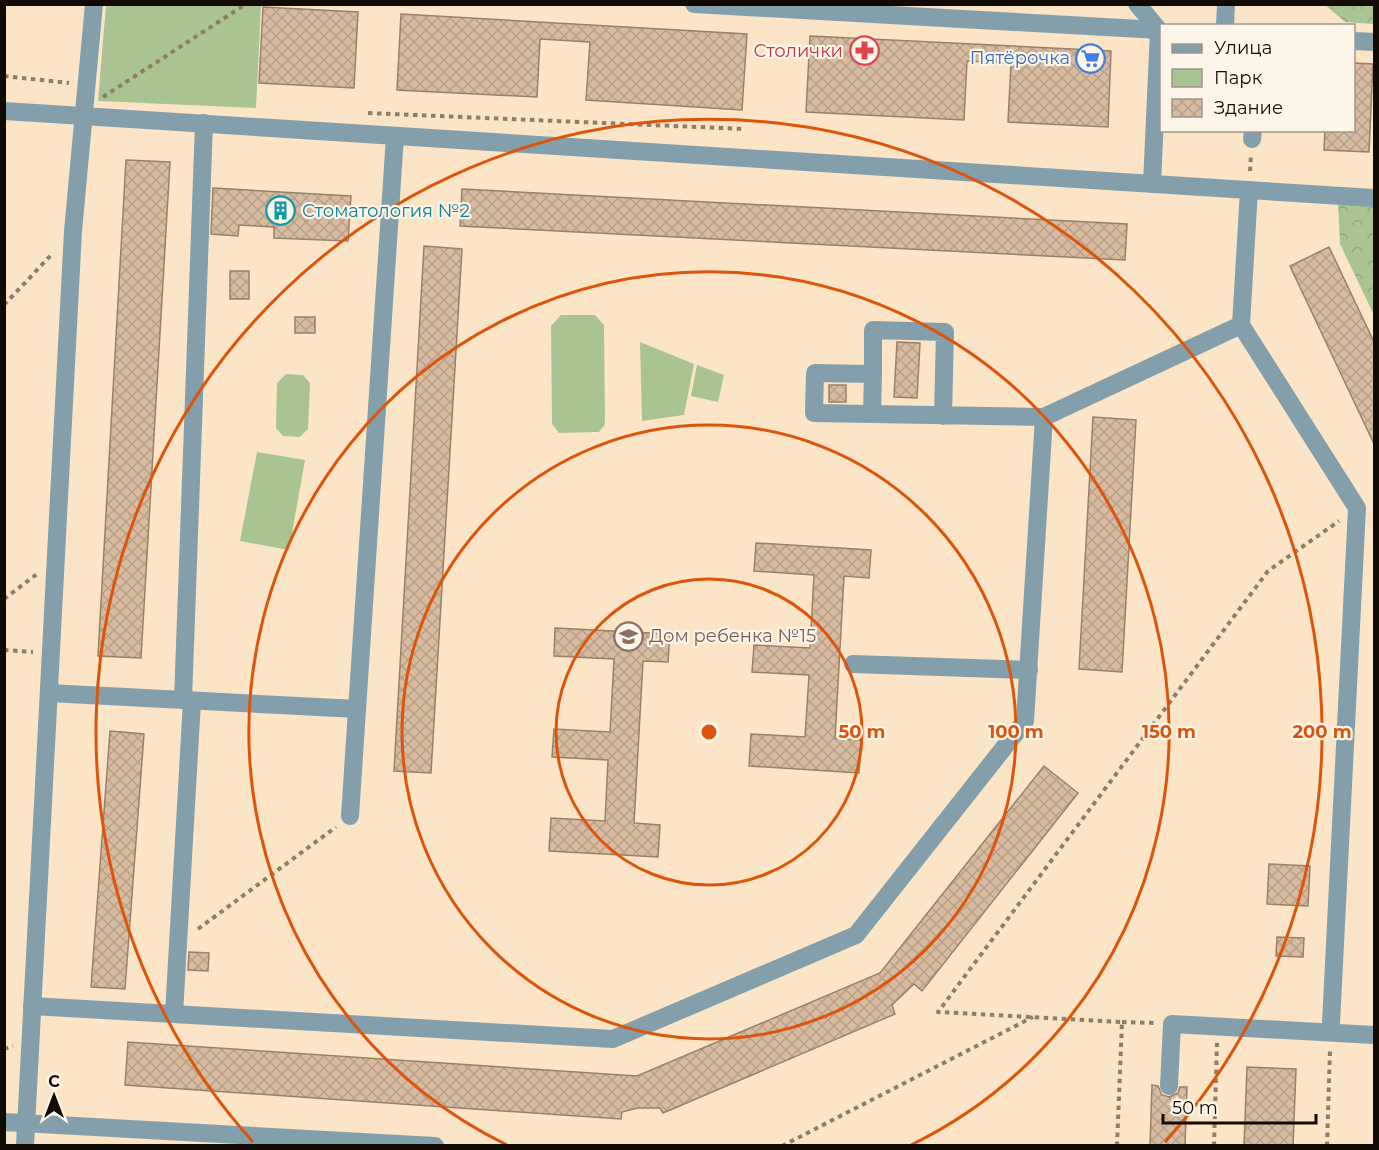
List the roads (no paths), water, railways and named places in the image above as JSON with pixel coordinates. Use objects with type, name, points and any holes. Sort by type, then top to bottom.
[{"type":"lane","points":[[25,1146],[73,231],[84,116],[93,87],[94,4]]},
{"type":"lane","points":[[694,4],[1159,30]]},
{"type":"lane","points":[[1137,4],[1159,30],[1152,184]]},
{"type":"lane","points":[[1225,24],[1226,4]]},
{"type":"lane","points":[[1355,41],[1374,42]]},
{"type":"lane","points":[[4,111],[1374,198]]},
{"type":"lane","points":[[174,1014],[187,700],[204,123]]},
{"type":"lane","points":[[350,816],[395,136]]},
{"type":"lane","points":[[1249,190],[1241,325],[1357,508],[1331,1028]]},
{"type":"lane","points":[[873,374],[815,373],[814,413],[1044,417],[1241,325]]},
{"type":"lane","points":[[872,414],[873,330],[945,332],[943,416]]},
{"type":"lane","points":[[32,1006],[613,1039],[856,935],[1025,721],[1044,417]]},
{"type":"lane","points":[[853,664],[1029,670]]},
{"type":"lane","points":[[49,693],[357,709]]},
{"type":"lane","points":[[1169,1086],[1172,1024],[1218,1027],[1331,1028],[1374,1035]]},
{"type":"lane","points":[[4,1122],[435,1146]]},
{"type":"place","name":"Столички","points":[[864,51]]},
{"type":"place","name":"Пятёрочка","points":[[1091,58]]},
{"type":"place","name":"Стоматология №2","points":[[281,211]]},
{"type":"place","name":"Дом ребенка №15","points":[[628,636]]}]
